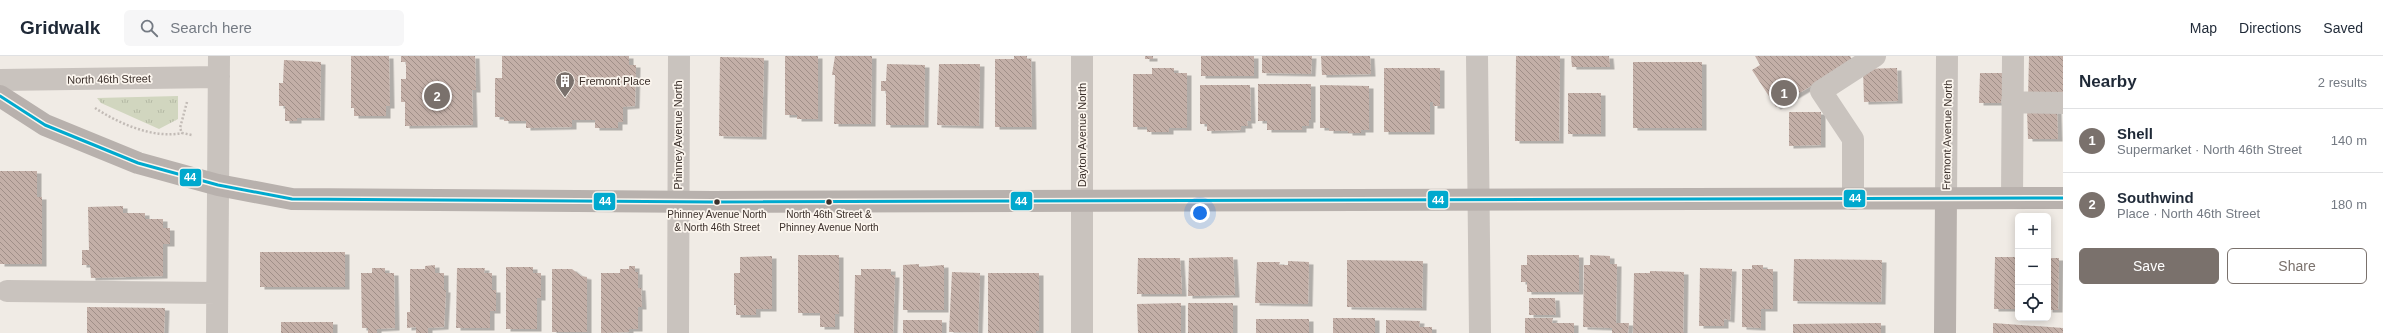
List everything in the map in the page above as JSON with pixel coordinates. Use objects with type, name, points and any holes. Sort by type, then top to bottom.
[{"type":"main road","points":[[0,96],[45,125],[138,163],[218,185],[292,199],[678,202],[2063,198]]},
{"type":"main road","name":"Fremont Avenue North","points":[[1945,333],[1946,198]]},
{"type":"street","name":"Phinney Avenue North","points":[[678,333],[679,56]]},
{"type":"street","name":"Dayton Avenue North","points":[[1082,56],[1082,333]]},
{"type":"street","points":[[1477,56],[1480,333]]},
{"type":"street","points":[[1853,199],[1853,139],[1821,91],[1875,56]]},
{"type":"street","name":"Fremont Avenue North","points":[[1946,198],[1947,56]]},
{"type":"street","points":[[2012,198],[2013,56]]},
{"type":"street","points":[[217,333],[219,66]]},
{"type":"street","name":"North 46th Street","points":[[0,80],[219,66]]},
{"type":"street","points":[[2012,102],[2063,103]]},
{"type":"street","points":[[7,291],[217,293]]},
{"type":"path","points":[[182,133],[180,128],[187,102]]},
{"type":"path","points":[[95,108],[112,118],[151,131],[168,134],[182,133],[199,135]]},
{"type":"green space","points":[[178,96],[178,119],[159,129],[101,103],[97,98]]},
{"type":"building","points":[[351,56],[389,56],[390,106],[386,106],[386,116],[354,116],[354,108],[351,108]]},
{"type":"building","points":[[401,56],[475,56],[476,90],[472,90],[473,125],[405,126],[405,102],[401,102],[401,79],[406,79],[406,62],[401,62]]},
{"type":"building","name":"Fremont Place","points":[[502,56],[629,56],[629,65],[636,65],[635,106],[623,107],[623,122],[618,122],[618,128],[595,128],[595,120],[572,120],[572,127],[526,128],[526,121],[504,121],[504,117],[495,117],[495,78],[502,78]]},
{"type":"building","points":[[785,56],[818,56],[818,119],[797,119],[797,115],[785,115]]},
{"type":"building","points":[[835,56],[872,56],[871,124],[834,124],[835,75],[832,75]]},
{"type":"building","points":[[1014,56],[1027,56],[1027,59],[1031,59],[1032,127],[995,127],[995,59],[1014,59]]},
{"type":"building","points":[[1145,56],[1153,56],[1153,59],[1145,59]]},
{"type":"building","points":[[1201,56],[1254,56],[1254,76],[1201,76]]},
{"type":"building","points":[[1262,56],[1312,56],[1311,74],[1262,73]]},
{"type":"building","points":[[1321,56],[1370,56],[1371,74],[1322,75]]},
{"type":"building","points":[[1516,56],[1560,56],[1559,141],[1515,141]]},
{"type":"building","points":[[1571,56],[1609,56],[1610,67],[1572,67]]},
{"type":"building","points":[[1755,56],[1850,56],[1853,61],[1776,107],[1752,70],[1760,65]]},
{"type":"building","points":[[2029,56],[2063,56],[2063,99],[2028,99]]},
{"type":"building","points":[[720,57],[764,58],[762,137],[719,136]]},
{"type":"building","points":[[284,60],[321,62],[320,118],[297,118],[297,121],[285,121],[285,106],[279,106],[279,83],[283,83]]},
{"type":"building","points":[[1633,62],[1702,62],[1702,128],[1633,128]]},
{"type":"building","points":[[887,64],[925,65],[924,125],[886,125],[886,91],[881,91],[881,81],[886,81]]},
{"type":"building","points":[[939,64],[980,64],[979,126],[937,125]]},
{"type":"building","points":[[1152,68],[1174,68],[1174,73],[1187,73],[1187,128],[1169,128],[1169,132],[1147,132],[1147,127],[1133,127],[1133,74],[1152,74]]},
{"type":"building","points":[[1384,68],[1440,68],[1440,106],[1433,106],[1433,102],[1430,102],[1430,132],[1384,132]]},
{"type":"building","points":[[1897,68],[1898,101],[1864,102],[1863,69]]},
{"type":"building","points":[[1980,73],[2010,73],[2010,103],[1979,103]]},
{"type":"building","points":[[1258,84],[1311,84],[1311,120],[1309,120],[1309,126],[1302,126],[1302,130],[1267,130],[1267,121],[1258,121]]},
{"type":"building","points":[[1200,85],[1250,85],[1251,121],[1247,121],[1248,126],[1241,126],[1241,130],[1207,131],[1207,124],[1200,124]]},
{"type":"building","points":[[1320,85],[1369,86],[1369,130],[1361,130],[1361,133],[1348,133],[1348,131],[1329,131],[1329,128],[1320,128]]},
{"type":"building","points":[[1568,93],[1601,93],[1601,134],[1568,134]]},
{"type":"building","points":[[2027,109],[2057,109],[2058,139],[2028,139]]},
{"type":"building","points":[[1789,112],[1821,112],[1821,145],[1789,146]]},
{"type":"building","points":[[0,171],[37,171],[37,197],[42,197],[42,264],[0,264]]},
{"type":"building","points":[[123,206],[123,213],[145,213],[145,219],[163,219],[163,228],[170,228],[170,244],[163,244],[163,276],[91,278],[90,265],[82,265],[82,250],[89,250],[88,207]]},
{"type":"building","points":[[260,252],[345,252],[345,287],[260,287]]},
{"type":"building","points":[[798,255],[839,255],[839,314],[835,314],[835,327],[820,327],[820,313],[798,313]]},
{"type":"building","points":[[1527,255],[1579,255],[1579,292],[1527,292],[1527,282],[1521,282],[1521,265],[1527,265]]},
{"type":"building","points":[[1590,255],[1610,256],[1610,264],[1617,264],[1616,323],[1629,323],[1628,333],[1612,333],[1612,328],[1583,327],[1584,265],[1590,265]]},
{"type":"building","points":[[772,256],[772,309],[756,309],[756,315],[736,315],[736,305],[734,305],[734,273],[740,273],[740,257]]},
{"type":"building","points":[[1233,257],[1235,295],[1188,296],[1189,258]]},
{"type":"building","points":[[1995,257],[2015,257],[2015,309],[1994,309]]},
{"type":"building","points":[[1138,258],[1180,258],[1182,294],[1137,294]]},
{"type":"building","points":[[2051,258],[2059,258],[2058,310],[2051,310]]},
{"type":"building","points":[[1794,259],[1882,260],[1881,302],[1793,301]]},
{"type":"building","points":[[1347,260],[1423,261],[1422,308],[1347,307]]},
{"type":"building","points":[[1288,261],[1309,262],[1308,304],[1255,303],[1257,262],[1280,262],[1279,265],[1288,265]]},
{"type":"building","points":[[919,264],[919,267],[944,265],[944,310],[903,310],[903,265]]},
{"type":"building","points":[[435,265],[435,273],[444,273],[444,290],[446,290],[444,327],[428,328],[428,333],[416,333],[416,327],[407,328],[407,312],[410,312],[410,269],[425,269],[425,266]]},
{"type":"building","points":[[1752,265],[1763,265],[1763,269],[1773,269],[1773,309],[1761,309],[1761,328],[1742,327],[1742,269],[1752,269]]},
{"type":"building","points":[[629,266],[635,266],[635,272],[638,272],[638,288],[641,288],[642,307],[638,307],[638,329],[629,329],[629,332],[601,333],[601,273],[620,273],[620,269],[629,269]]},
{"type":"building","points":[[506,267],[533,267],[533,273],[541,273],[541,298],[537,298],[537,329],[506,329]]},
{"type":"building","points":[[372,268],[385,268],[385,273],[394,273],[395,328],[377,329],[377,333],[368,333],[368,328],[362,328],[361,273],[372,273]]},
{"type":"building","points":[[457,268],[485,268],[484,273],[492,273],[492,290],[496,290],[496,311],[490,311],[490,328],[456,328]]},
{"type":"building","points":[[1700,268],[1732,269],[1730,320],[1724,319],[1724,326],[1699,326]]},
{"type":"building","points":[[552,269],[572,269],[581,276],[587,277],[587,332],[552,332]]},
{"type":"building","points":[[861,269],[891,269],[891,275],[895,275],[893,333],[854,333],[855,275],[861,275]]},
{"type":"building","points":[[1650,271],[1684,272],[1683,333],[1633,333],[1634,273],[1650,273]]},
{"type":"building","points":[[952,272],[980,273],[978,333],[949,332]]},
{"type":"building","points":[[988,273],[1039,273],[1039,331],[1036,331],[1036,333],[988,333]]},
{"type":"building","points":[[1529,298],[1555,298],[1556,315],[1529,315]]},
{"type":"building","points":[[1181,303],[1181,333],[1138,333],[1137,304]]},
{"type":"building","points":[[1188,303],[1233,303],[1233,333],[1188,333]]},
{"type":"building","points":[[87,307],[165,308],[164,333],[87,333]]},
{"type":"building","points":[[1333,318],[1375,318],[1375,333],[1333,333]]},
{"type":"building","points":[[1525,318],[1553,318],[1552,323],[1574,323],[1574,333],[1525,333]]},
{"type":"building","points":[[1256,319],[1309,319],[1309,333],[1256,333]]},
{"type":"building","points":[[903,320],[942,320],[942,333],[903,333]]},
{"type":"building","points":[[1386,320],[1420,321],[1419,327],[1432,327],[1432,333],[1386,333]]},
{"type":"building","points":[[281,322],[333,322],[333,333],[281,333]]},
{"type":"building","points":[[1881,323],[1881,333],[1793,333],[1793,324]]},
{"type":"building","points":[[1993,323],[2063,328],[2063,333],[1993,333]]},
{"type":"transit line","name":"44","points":[[0,96],[45,125],[138,163],[218,185],[292,199],[713,202],[2063,198]]},
{"type":"place","name":"Shell","points":[[1784,93]]},
{"type":"place","name":"Southwind","points":[[437,96]]},
{"type":"place","name":"Fremont Place","points":[[565,98]]},
{"type":"place","name":"Phinney Avenue North & North 46th Street","points":[[717,202]]},
{"type":"place","name":"North 46th Street & Phinney Avenue North","points":[[829,202]]}]
